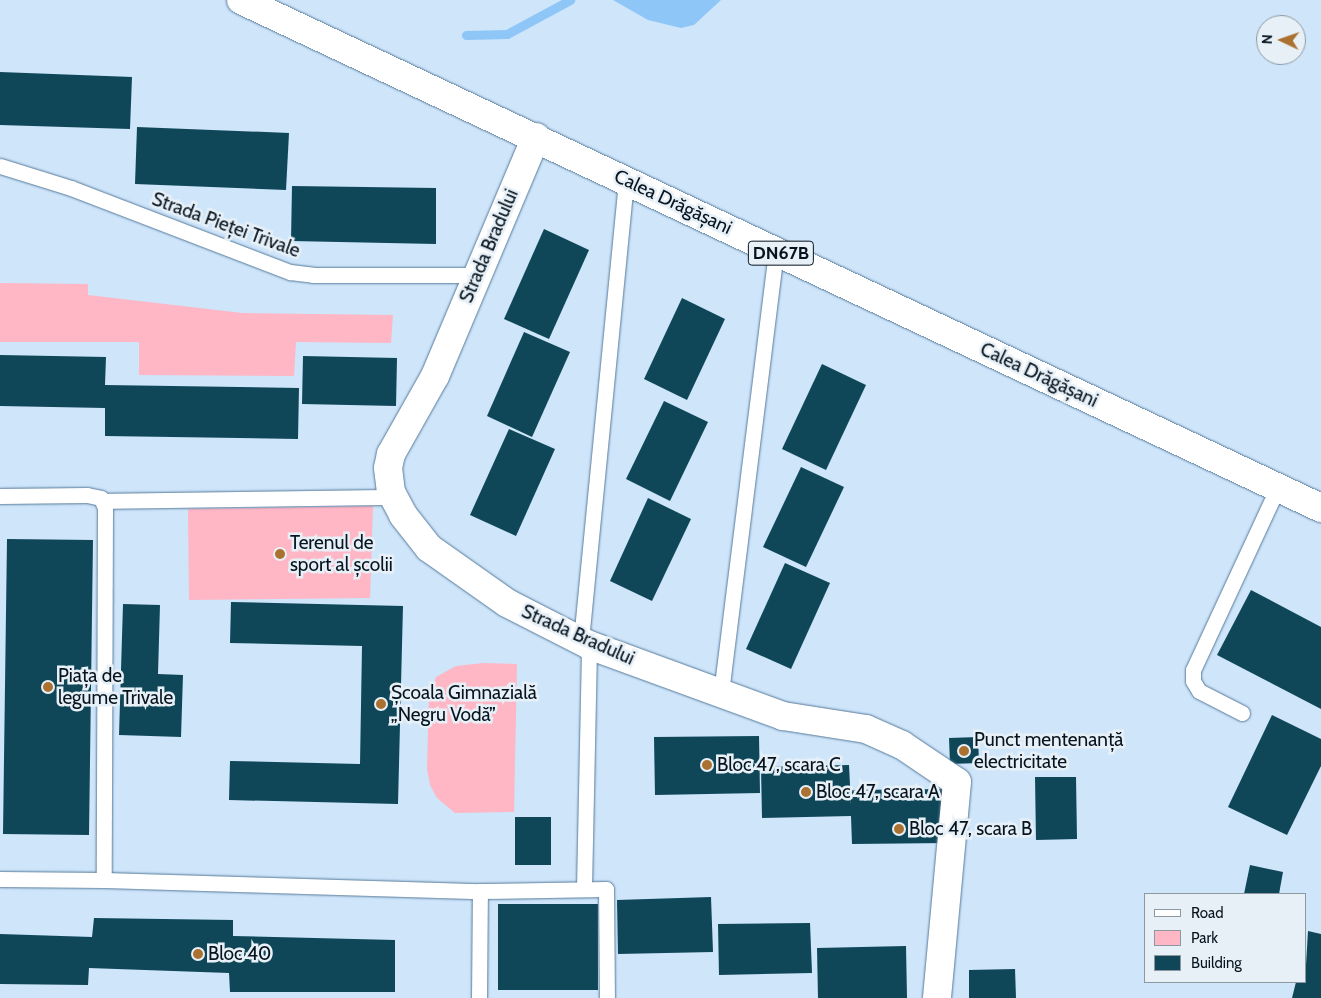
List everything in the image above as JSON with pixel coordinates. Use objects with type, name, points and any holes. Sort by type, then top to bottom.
[{"type":"street","name":"Calea Drăgășani","points":[[241,0],[536,137],[1321,508]]},
{"type":"street","name":"Strada Bradului","points":[[536,137],[476,275],[435,376],[391,454],[388,468],[394,497],[403,515],[430,548],[507,603],[585,642],[783,716],[866,729],[902,745],[957,782],[937,998]]},
{"type":"lane","name":"Strada Pieței Trivale","points":[[0,166],[71,188],[290,272],[312,275],[476,275]]},
{"type":"lane","points":[[584,888],[585,642],[626,180]]},
{"type":"lane","points":[[721,693],[776,250]]},
{"type":"lane","points":[[1242,713],[1199,691],[1193,681],[1193,670],[1278,487]]},
{"type":"lane","points":[[0,496],[87,495],[101,498],[105,508],[104,880]]},
{"type":"lane","points":[[102,501],[394,497]]},
{"type":"lane","points":[[0,880],[104,880],[480,891],[606,889],[607,998]]},
{"type":"lane","points":[[479,998],[480,891]]},
{"type":"green space","points":[[0,283],[88,284],[88,295],[242,313],[393,315],[391,343],[296,342],[294,376],[139,375],[139,342],[0,342]]},
{"type":"green space","name":"Terenul de sport al școlii","points":[[373,506],[370,598],[189,600],[188,509]]},
{"type":"green space","points":[[483,663],[517,664],[514,812],[455,813],[437,798],[430,785],[427,769],[429,697],[436,677],[456,666]]},
{"type":"water","points":[[613,0],[721,0],[694,25],[681,28],[648,20]]},
{"type":"building","points":[[0,72],[132,77],[130,129],[0,125]]},
{"type":"building","points":[[137,127],[289,133],[286,190],[135,184]]},
{"type":"building","points":[[292,186],[436,188],[436,244],[291,241]]},
{"type":"building","points":[[544,229],[589,250],[549,339],[504,319]]},
{"type":"building","points":[[682,298],[725,319],[687,400],[644,379]]},
{"type":"building","points":[[524,332],[570,352],[532,437],[487,416]]},
{"type":"building","points":[[0,355],[106,357],[105,385],[299,388],[298,439],[105,436],[105,408],[0,406]]},
{"type":"building","points":[[303,356],[397,358],[396,406],[302,404]]},
{"type":"building","points":[[822,364],[866,385],[826,470],[782,449]]},
{"type":"building","points":[[664,401],[708,422],[670,501],[626,479]]},
{"type":"building","points":[[509,429],[555,449],[516,536],[470,515]]},
{"type":"building","points":[[801,467],[844,487],[806,567],[763,547]]},
{"type":"building","points":[[648,498],[691,519],[652,601],[610,581]]},
{"type":"building","name":"Piața de legume Trivale","points":[[7,539],[93,540],[89,835],[3,834]]},
{"type":"building","points":[[785,563],[830,583],[791,669],[746,649]]},
{"type":"building","points":[[1251,590],[1321,627],[1321,709],[1217,655]]},
{"type":"building","name":"Școala Gimnazială „Negru Vodă”","points":[[231,602],[403,606],[398,804],[229,800],[230,761],[360,764],[362,646],[230,643]]},
{"type":"building","points":[[123,604],[160,605],[158,674],[183,675],[181,737],[119,735]]},
{"type":"building","points":[[1272,715],[1321,739],[1321,766],[1287,835],[1228,807]]},
{"type":"building","name":"Bloc 47, scara C","points":[[759,736],[760,793],[655,795],[654,737]]},
{"type":"building","name":"Punct mentenanță electricitate","points":[[978,737],[979,763],[950,764],[949,738]]},
{"type":"building","points":[[849,765],[851,805],[851,790],[947,789],[947,843],[852,844],[851,816],[762,818],[761,767]]},
{"type":"building","points":[[1035,777],[1076,777],[1077,839],[1036,840]]},
{"type":"building","points":[[515,817],[551,817],[551,865],[515,865]]},
{"type":"building","points":[[1250,865],[1283,872],[1279,893],[1244,893]]},
{"type":"building","points":[[711,897],[713,952],[618,954],[617,900]]},
{"type":"building","points":[[498,904],[598,904],[598,990],[498,990]]},
{"type":"building","name":"Bloc 40","points":[[94,918],[233,920],[233,936],[395,940],[395,992],[230,992],[229,973],[89,968],[88,985],[0,984],[0,934],[92,937]]},
{"type":"building","points":[[810,923],[812,973],[719,975],[718,924]]},
{"type":"building","points":[[1308,931],[1321,934],[1321,998],[1292,998],[1296,983],[1306,983]]},
{"type":"building","points":[[906,946],[907,998],[818,998],[817,948]]},
{"type":"building","points":[[1015,969],[1016,998],[969,998],[969,970]]},
{"type":"waterway","points":[[466,35],[507,34],[570,0]]},
{"type":"place","name":"Terenul de sport al școlii","points":[[280,554]]},
{"type":"place","name":"Piața de legume Trivale","points":[[48,687]]},
{"type":"place","name":"Școala Gimnazială „Negru Vodă”","points":[[381,704]]},
{"type":"place","name":"Punct mentenanță electricitate","points":[[964,751]]},
{"type":"place","name":"Bloc 47, scara C","points":[[707,765]]},
{"type":"place","name":"Bloc 47, scara A","points":[[806,792]]},
{"type":"place","name":"Bloc 47, scara B","points":[[899,829]]},
{"type":"place","name":"Bloc 40","points":[[198,954]]}]
